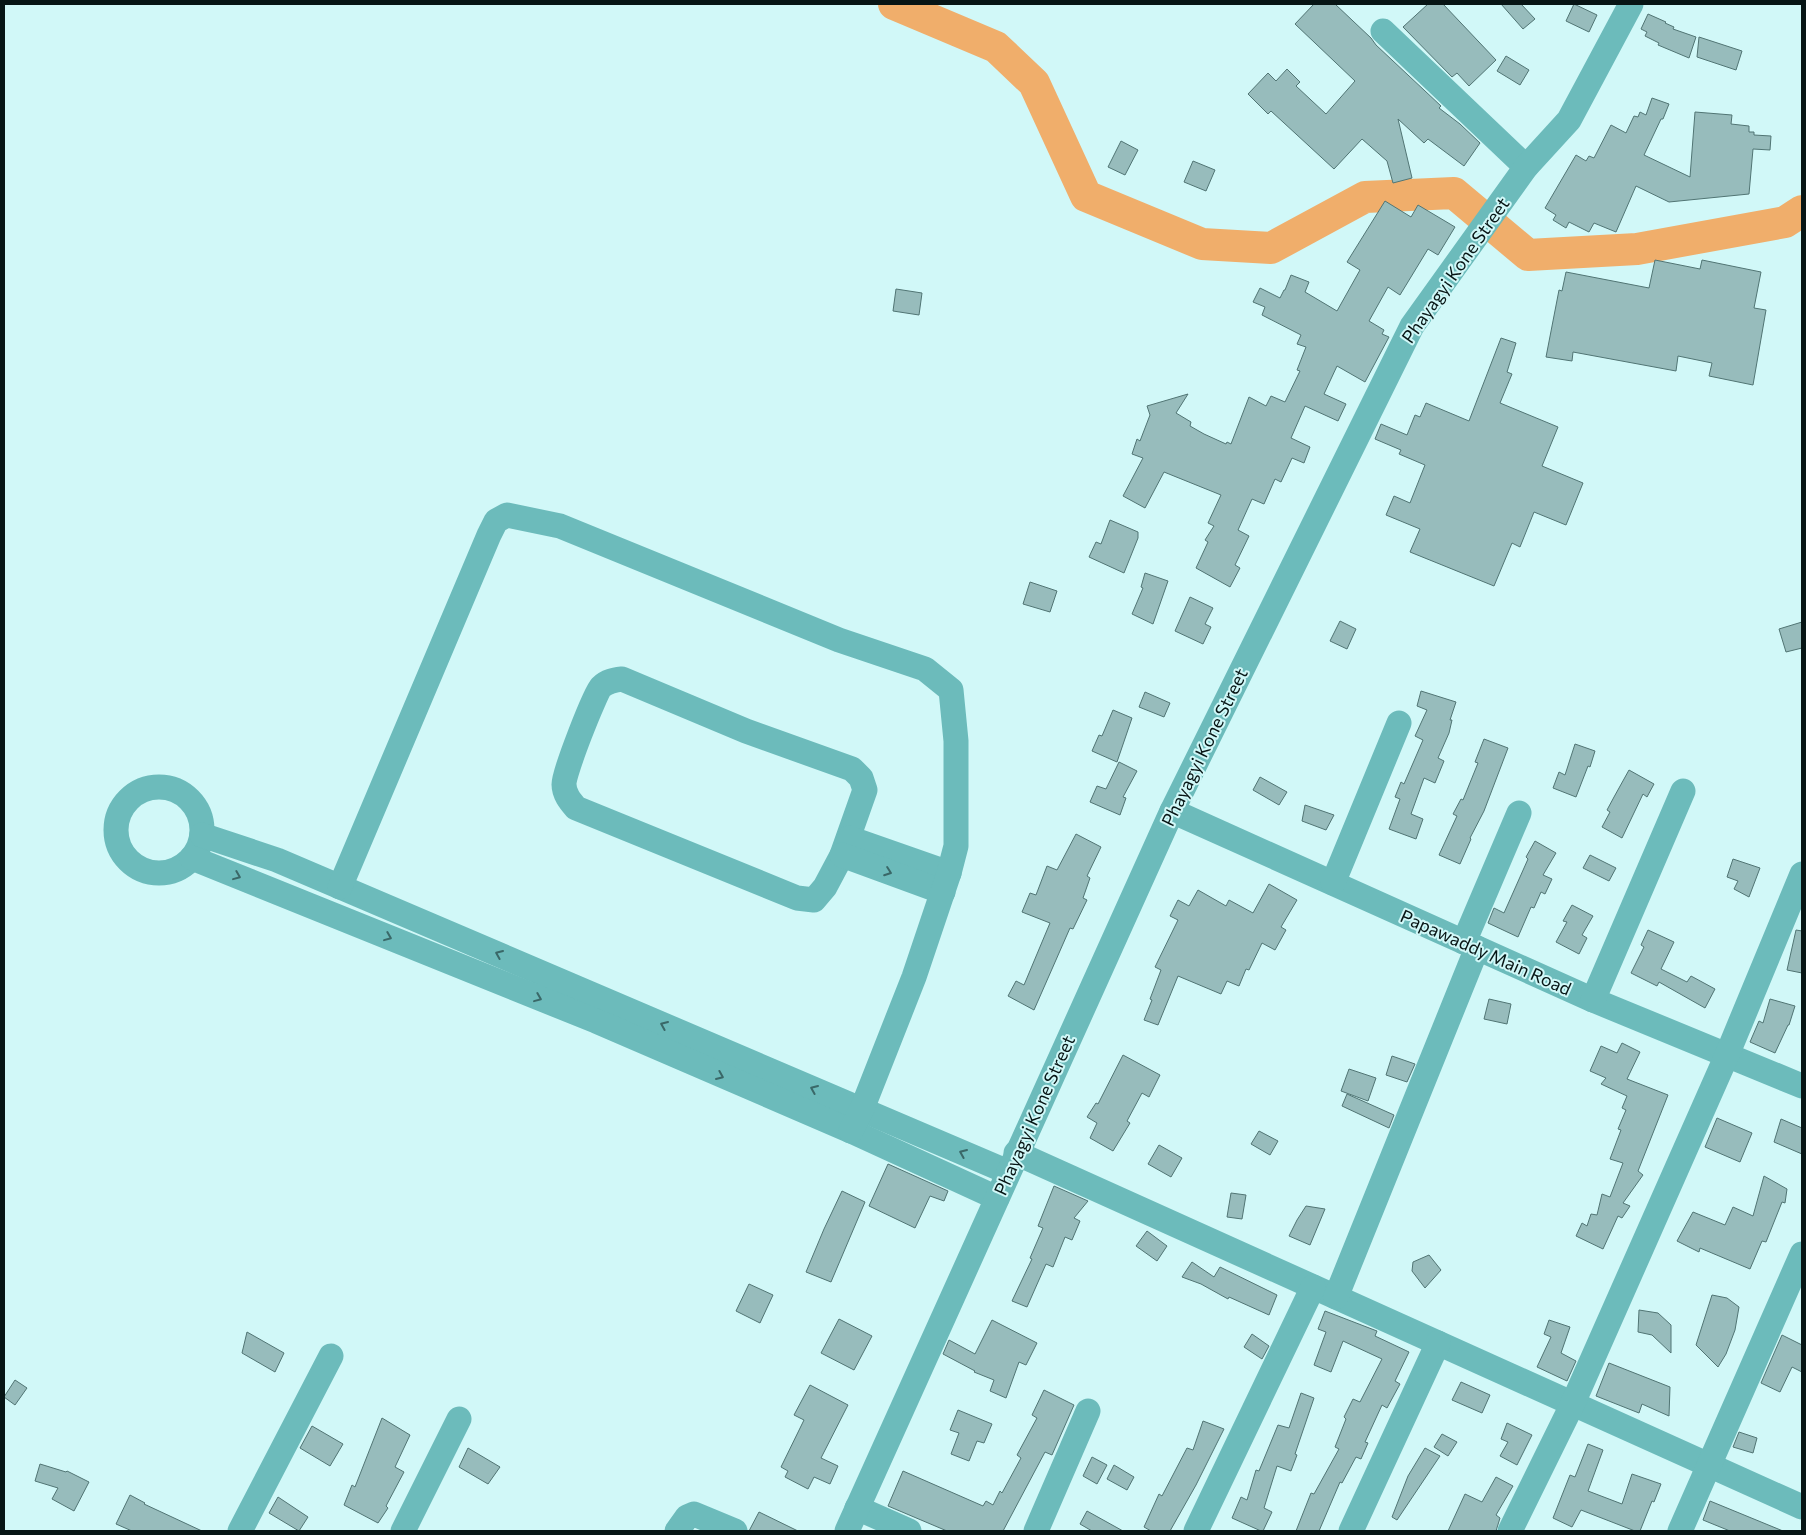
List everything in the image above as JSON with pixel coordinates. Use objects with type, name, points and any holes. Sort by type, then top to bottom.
[{"type":"street","name":"Phayagyi Kone Street","points":[[847,1531],[1172,811],[1412,326],[1526,168],[1569,120],[1631,4]]},
{"type":"street","points":[[1382,31],[1526,168]]},
{"type":"street","points":[[340,887],[489,535],[496,521],[507,515],[560,526],[839,640],[925,668],[951,690],[956,741],[956,846],[946,883],[914,977],[856,1120]]},
{"type":"street","points":[[622,679],[746,732],[852,769],[861,778],[865,790],[845,847],[824,887],[814,900],[796,898],[576,808],[567,797],[563,784],[580,732],[599,688],[610,681],[622,679]]},
{"type":"street","points":[[1333,884],[1399,723]]},
{"type":"street","points":[[151,788],[166,788],[180,793],[192,802],[199,815],[202,834],[192,858],[181,867],[167,872],[153,873],[139,868],[128,859],[120,847],[116,832],[118,817],[125,803],[136,793],[151,788]]},
{"type":"street","points":[[1593,1000],[1683,791]]},
{"type":"street","name":"Papawaddy Main Road","points":[[1172,811],[1593,1000],[1802,1086]]},
{"type":"street","points":[[1336,1297],[1519,813]]},
{"type":"street","points":[[202,834],[277,860],[693,1037],[856,1120],[997,1198]]},
{"type":"street","points":[[845,847],[946,883]]},
{"type":"street","points":[[192,858],[596,1021],[682,1060],[856,1120],[1012,1162],[1336,1297],[1802,1507]]},
{"type":"street","points":[[1510,1531],[1573,1403],[1727,1055],[1802,874]]},
{"type":"street","points":[[449,962],[460,938]]},
{"type":"street","points":[[682,1060],[693,1037]]},
{"type":"street","points":[[1680,1531],[1802,1254]]},
{"type":"street","points":[[1196,1531],[1313,1287]]},
{"type":"street","points":[[1351,1531],[1438,1343]]},
{"type":"street","points":[[240,1531],[332,1356]]},
{"type":"street","points":[[1036,1531],[1088,1411]]},
{"type":"street","points":[[403,1531],[459,1419]]},
{"type":"street","points":[[857,1508],[909,1531]]},
{"type":"street","points":[[677,1531],[686,1517],[694,1514],[735,1531]]},
{"type":"building","points":[[1314,4],[1335,4],[1441,106],[1439,108],[1480,143],[1464,166],[1428,139],[1424,143],[1398,119],[1412,178],[1393,183],[1387,161],[1362,139],[1334,169],[1271,111],[1268,114],[1248,94],[1268,73],[1276,81],[1287,69],[1300,82],[1296,86],[1326,114],[1355,81],[1295,24]]},
{"type":"building","points":[[1428,4],[1443,4],[1496,60],[1469,86],[1457,73],[1452,77],[1403,27]]},
{"type":"building","points":[[1501,4],[1521,4],[1535,19],[1523,29]]},
{"type":"building","points":[[1574,4],[1597,15],[1589,32],[1566,21]]},
{"type":"building","points":[[1648,14],[1666,22],[1674,27],[1673,29],[1696,37],[1689,58],[1658,45],[1659,43],[1645,36],[1647,32],[1641,29]]},
{"type":"building","points":[[1699,37],[1742,51],[1736,70],[1697,57]]},
{"type":"building","points":[[1506,56],[1529,70],[1520,85],[1497,71]]},
{"type":"building","points":[[1652,98],[1669,104],[1644,155],[1690,177],[1695,112],[1732,115],[1731,124],[1749,126],[1749,132],[1754,132],[1754,135],[1771,136],[1770,150],[1753,149],[1749,194],[1669,202],[1636,186],[1616,232],[1594,223],[1589,232],[1569,222],[1566,228],[1553,220],[1556,215],[1545,208],[1576,155],[1586,161],[1589,156],[1594,158],[1611,125],[1626,133],[1634,116],[1638,117],[1640,112],[1646,115]]},
{"type":"building","points":[[1121,141],[1138,150],[1125,175],[1108,167]]},
{"type":"building","points":[[1193,161],[1215,170],[1206,191],[1184,182]]},
{"type":"building","points":[[1385,201],[1411,217],[1418,205],[1455,227],[1438,255],[1428,249],[1400,295],[1388,287],[1369,321],[1384,330],[1382,334],[1389,337],[1365,382],[1337,366],[1324,394],[1346,404],[1338,421],[1305,406],[1291,438],[1310,447],[1304,463],[1292,458],[1281,482],[1275,479],[1264,504],[1252,499],[1238,530],[1249,536],[1235,565],[1240,568],[1230,587],[1196,568],[1208,542],[1205,540],[1214,526],[1208,523],[1221,495],[1164,472],[1145,508],[1123,496],[1143,458],[1132,454],[1137,439],[1140,441],[1150,415],[1147,406],[1188,394],[1176,413],[1191,422],[1190,426],[1204,434],[1226,444],[1227,442],[1231,444],[1249,397],[1266,406],[1271,396],[1285,402],[1300,371],[1297,370],[1306,347],[1297,344],[1301,335],[1262,315],[1265,307],[1253,302],[1260,288],[1280,298],[1291,275],[1309,282],[1305,292],[1337,311],[1360,270],[1347,262]]},
{"type":"building","points":[[1655,260],[1700,269],[1702,260],[1761,272],[1754,308],[1766,310],[1753,385],[1709,376],[1712,363],[1678,356],[1676,371],[1573,352],[1572,361],[1546,357],[1559,290],[1562,291],[1566,272],[1649,288]]},
{"type":"building","points":[[896,289],[922,293],[919,315],[893,311]]},
{"type":"building","points":[[1501,338],[1516,343],[1507,372],[1512,374],[1500,403],[1558,427],[1542,466],[1583,483],[1566,525],[1534,512],[1520,547],[1512,543],[1494,586],[1410,552],[1420,529],[1386,515],[1394,496],[1410,503],[1425,465],[1399,454],[1401,450],[1375,439],[1381,424],[1407,435],[1415,415],[1420,417],[1426,403],[1469,421]]},
{"type":"building","points":[[1110,520],[1138,532],[1138,538],[1124,573],[1089,557],[1096,542],[1101,544]]},
{"type":"building","points":[[1145,573],[1168,581],[1153,624],[1132,614],[1143,588],[1141,587]]},
{"type":"building","points":[[1030,582],[1057,591],[1050,612],[1023,604]]},
{"type":"building","points":[[1190,597],[1213,608],[1205,624],[1211,627],[1203,644],[1175,631]]},
{"type":"building","points":[[1340,621],[1356,629],[1347,649],[1330,641]]},
{"type":"building","points":[[1802,622],[1802,648],[1786,652],[1779,629]]},
{"type":"building","points":[[1421,691],[1456,702],[1450,720],[1452,720],[1449,733],[1438,758],[1444,761],[1435,783],[1424,778],[1411,814],[1423,819],[1416,839],[1389,829],[1400,799],[1395,797],[1401,782],[1404,784],[1423,740],[1415,736],[1427,710],[1417,706]]},
{"type":"building","points":[[1145,692],[1170,703],[1164,717],[1139,707]]},
{"type":"building","points":[[1113,710],[1132,718],[1117,762],[1092,751],[1099,735],[1102,736]]},
{"type":"building","points":[[1484,739],[1508,748],[1484,811],[1470,838],[1460,864],[1439,855],[1457,816],[1453,814],[1461,799],[1463,800],[1478,763],[1475,762]]},
{"type":"building","points":[[1575,744],[1595,751],[1576,797],[1553,788],[1559,772],[1565,775]]},
{"type":"building","points":[[1119,762],[1137,771],[1123,797],[1126,798],[1120,815],[1090,802],[1097,786],[1106,789]]},
{"type":"building","points":[[1629,770],[1654,784],[1647,797],[1643,794],[1622,838],[1602,827],[1610,812],[1607,810]]},
{"type":"building","points":[[1260,777],[1287,792],[1279,805],[1253,790]]},
{"type":"building","points":[[1305,805],[1334,815],[1326,830],[1302,821]]},
{"type":"building","points":[[1076,834],[1101,847],[1087,876],[1090,878],[1083,898],[1087,900],[1073,929],[1070,928],[1034,1010],[1008,996],[1016,981],[1024,985],[1050,923],[1022,912],[1030,893],[1036,895],[1047,866],[1057,870]]},
{"type":"building","points":[[1535,841],[1556,853],[1543,875],[1552,879],[1545,894],[1541,892],[1534,908],[1531,907],[1518,937],[1488,923],[1494,908],[1504,913],[1528,859],[1526,857]]},
{"type":"building","points":[[1590,855],[1616,868],[1609,881],[1583,868]]},
{"type":"building","points":[[1733,859],[1760,868],[1749,897],[1734,889],[1738,881],[1727,877]]},
{"type":"building","points":[[1269,884],[1297,900],[1281,927],[1286,930],[1275,950],[1262,943],[1249,970],[1246,969],[1239,986],[1227,981],[1221,994],[1178,976],[1158,1025],[1144,1020],[1161,970],[1155,967],[1178,920],[1170,916],[1178,900],[1189,906],[1198,890],[1226,906],[1229,900],[1253,913]]},
{"type":"building","points":[[1572,905],[1593,916],[1582,935],[1587,938],[1579,954],[1556,942],[1567,922],[1563,921]]},
{"type":"building","points":[[1648,930],[1674,942],[1661,969],[1687,982],[1691,976],[1715,989],[1705,1008],[1659,982],[1657,986],[1631,973],[1644,947],[1641,945]]},
{"type":"building","points":[[1796,930],[1802,931],[1802,973],[1787,970]]},
{"type":"building","points":[[1489,999],[1511,1004],[1507,1024],[1484,1019]]},
{"type":"building","points":[[1770,999],[1795,1006],[1789,1025],[1775,1053],[1750,1042],[1759,1021],[1763,1023]]},
{"type":"building","points":[[1622,1043],[1640,1052],[1627,1079],[1668,1095],[1638,1171],[1643,1175],[1623,1203],[1630,1206],[1622,1218],[1618,1216],[1603,1249],[1576,1236],[1582,1223],[1587,1226],[1591,1214],[1597,1215],[1602,1194],[1610,1197],[1623,1163],[1610,1159],[1621,1130],[1618,1129],[1626,1110],[1622,1108],[1627,1096],[1601,1084],[1606,1078],[1590,1071],[1601,1046],[1617,1053]]},
{"type":"building","points":[[1123,1055],[1160,1075],[1149,1097],[1142,1093],[1127,1121],[1130,1123],[1113,1151],[1090,1138],[1097,1123],[1087,1117],[1096,1103],[1098,1104]]},
{"type":"building","points":[[1392,1056],[1415,1064],[1407,1082],[1386,1075]]},
{"type":"building","points":[[1349,1069],[1376,1078],[1368,1101],[1341,1091]]},
{"type":"building","points":[[1347,1094],[1394,1115],[1389,1128],[1342,1106]]},
{"type":"building","points":[[1717,1118],[1752,1133],[1740,1162],[1705,1147]]},
{"type":"building","points":[[1781,1119],[1802,1128],[1802,1154],[1774,1142]]},
{"type":"building","points":[[1259,1131],[1278,1141],[1270,1155],[1251,1144]]},
{"type":"building","points":[[1159,1145],[1182,1158],[1171,1177],[1148,1164]]},
{"type":"building","points":[[888,1164],[948,1191],[944,1201],[930,1196],[915,1228],[869,1206]]},
{"type":"building","points":[[1764,1176],[1787,1189],[1785,1203],[1782,1202],[1766,1242],[1762,1241],[1750,1269],[1700,1248],[1699,1252],[1677,1241],[1693,1212],[1725,1225],[1733,1207],[1753,1216]]},
{"type":"building","points":[[1054,1186],[1088,1201],[1074,1218],[1080,1221],[1072,1240],[1065,1237],[1053,1267],[1046,1264],[1027,1307],[1012,1301],[1032,1259],[1030,1258],[1043,1228],[1038,1226]]},
{"type":"building","points":[[842,1191],[865,1202],[831,1282],[806,1272]]},
{"type":"building","points":[[1231,1193],[1246,1195],[1242,1219],[1227,1217]]},
{"type":"building","points":[[1306,1206],[1325,1209],[1310,1245],[1289,1236]]},
{"type":"building","points":[[1147,1231],[1167,1246],[1157,1261],[1136,1246]]},
{"type":"building","points":[[1429,1255],[1441,1270],[1425,1288],[1412,1271],[1413,1262]]},
{"type":"building","points":[[1192,1262],[1214,1277],[1220,1267],[1277,1295],[1269,1315],[1229,1297],[1228,1299],[1201,1284],[1182,1277]]},
{"type":"building","points":[[749,1284],[773,1295],[760,1323],[736,1311]]},
{"type":"building","points":[[1712,1295],[1727,1298],[1739,1307],[1735,1330],[1726,1354],[1718,1367],[1696,1345]]},
{"type":"building","points":[[1639,1310],[1658,1313],[1671,1325],[1671,1353],[1652,1335],[1638,1332]]},
{"type":"building","points":[[1325,1311],[1377,1331],[1375,1336],[1409,1352],[1395,1381],[1400,1384],[1387,1408],[1382,1405],[1365,1442],[1368,1443],[1361,1459],[1356,1457],[1342,1483],[1340,1482],[1319,1531],[1296,1531],[1311,1493],[1314,1494],[1339,1449],[1335,1447],[1346,1419],[1344,1417],[1353,1399],[1360,1402],[1382,1359],[1343,1341],[1331,1372],[1314,1365],[1326,1332],[1318,1329]]},
{"type":"building","points":[[839,1319],[872,1336],[854,1370],[821,1353]]},
{"type":"building","points":[[992,1320],[1037,1343],[1026,1365],[1019,1362],[1006,1398],[990,1391],[994,1380],[974,1372],[943,1354],[949,1340],[975,1354]]},
{"type":"building","points":[[1549,1320],[1570,1327],[1561,1353],[1576,1361],[1567,1381],[1537,1367],[1551,1337],[1544,1334]]},
{"type":"building","points":[[247,1332],[284,1353],[275,1372],[242,1353]]},
{"type":"building","points":[[1252,1334],[1269,1346],[1262,1359],[1244,1347]]},
{"type":"building","points":[[1782,1335],[1802,1345],[1802,1372],[1792,1367],[1780,1392],[1761,1383]]},
{"type":"building","points":[[1609,1363],[1670,1387],[1669,1416],[1642,1404],[1639,1413],[1596,1396]]},
{"type":"building","points":[[15,1380],[27,1388],[15,1405],[4,1397]]},
{"type":"building","points":[[1461,1382],[1490,1395],[1482,1413],[1452,1400]]},
{"type":"building","points":[[810,1385],[848,1405],[821,1458],[838,1466],[830,1484],[814,1477],[808,1489],[785,1477],[788,1471],[781,1467],[804,1420],[794,1415]]},
{"type":"building","points":[[1044,1390],[1074,1405],[1052,1455],[1045,1452],[1003,1531],[947,1531],[888,1506],[903,1471],[983,1506],[986,1501],[993,1505],[1000,1491],[1002,1493],[1021,1458],[1017,1455],[1037,1418],[1032,1415]]},
{"type":"building","points":[[1301,1393],[1314,1398],[1291,1471],[1277,1466],[1264,1508],[1272,1512],[1263,1531],[1261,1531],[1232,1518],[1241,1497],[1247,1500],[1256,1470],[1259,1471],[1278,1425],[1289,1428]]},
{"type":"building","points":[[958,1410],[992,1424],[984,1443],[977,1441],[969,1461],[951,1454],[959,1433],[950,1430]]},
{"type":"building","points":[[382,1418],[410,1435],[395,1467],[404,1472],[386,1506],[388,1508],[378,1523],[344,1505],[352,1485],[355,1487]]},
{"type":"building","points":[[1203,1421],[1224,1429],[1170,1531],[1151,1531],[1144,1527],[1159,1494],[1162,1496],[1187,1448],[1193,1450]]},
{"type":"building","points":[[1507,1423],[1532,1435],[1517,1465],[1500,1456],[1508,1442],[1501,1439]]},
{"type":"building","points":[[312,1426],[343,1444],[330,1466],[300,1448]]},
{"type":"building","points":[[1739,1432],[1757,1438],[1753,1453],[1733,1447]]},
{"type":"building","points":[[1442,1434],[1457,1442],[1448,1456],[1434,1447]]},
{"type":"building","points":[[1588,1444],[1603,1450],[1588,1491],[1622,1504],[1632,1474],[1661,1484],[1640,1531],[1635,1531],[1581,1510],[1572,1527],[1553,1518],[1570,1475],[1575,1477]]},
{"type":"building","points":[[468,1448],[500,1467],[488,1484],[459,1467]]},
{"type":"building","points":[[1425,1448],[1440,1456],[1397,1520],[1392,1517],[1408,1476]]},
{"type":"building","points":[[1092,1457],[1107,1465],[1097,1484],[1083,1476]]},
{"type":"building","points":[[40,1464],[67,1471],[89,1482],[74,1511],[52,1499],[58,1488],[35,1481]]},
{"type":"building","points":[[1114,1465],[1134,1477],[1127,1490],[1107,1479]]},
{"type":"building","points":[[1496,1477],[1513,1486],[1496,1515],[1500,1518],[1496,1531],[1448,1531],[1465,1494],[1482,1502]]},
{"type":"building","points":[[130,1495],[144,1504],[202,1531],[132,1531],[116,1524]]},
{"type":"building","points":[[278,1497],[308,1517],[299,1531],[269,1513]]},
{"type":"building","points":[[1710,1501],[1783,1531],[1730,1531],[1703,1520]]},
{"type":"building","points":[[1087,1511],[1123,1531],[1092,1531],[1080,1524]]},
{"type":"building","points":[[759,1512],[798,1531],[749,1531]]},
{"type":"waterway","points":[[894,4],[996,47],[1034,83],[1086,196],[1202,244],[1271,248],[1365,197],[1454,193],[1528,255],[1637,249],[1785,222],[1802,211]]}]
